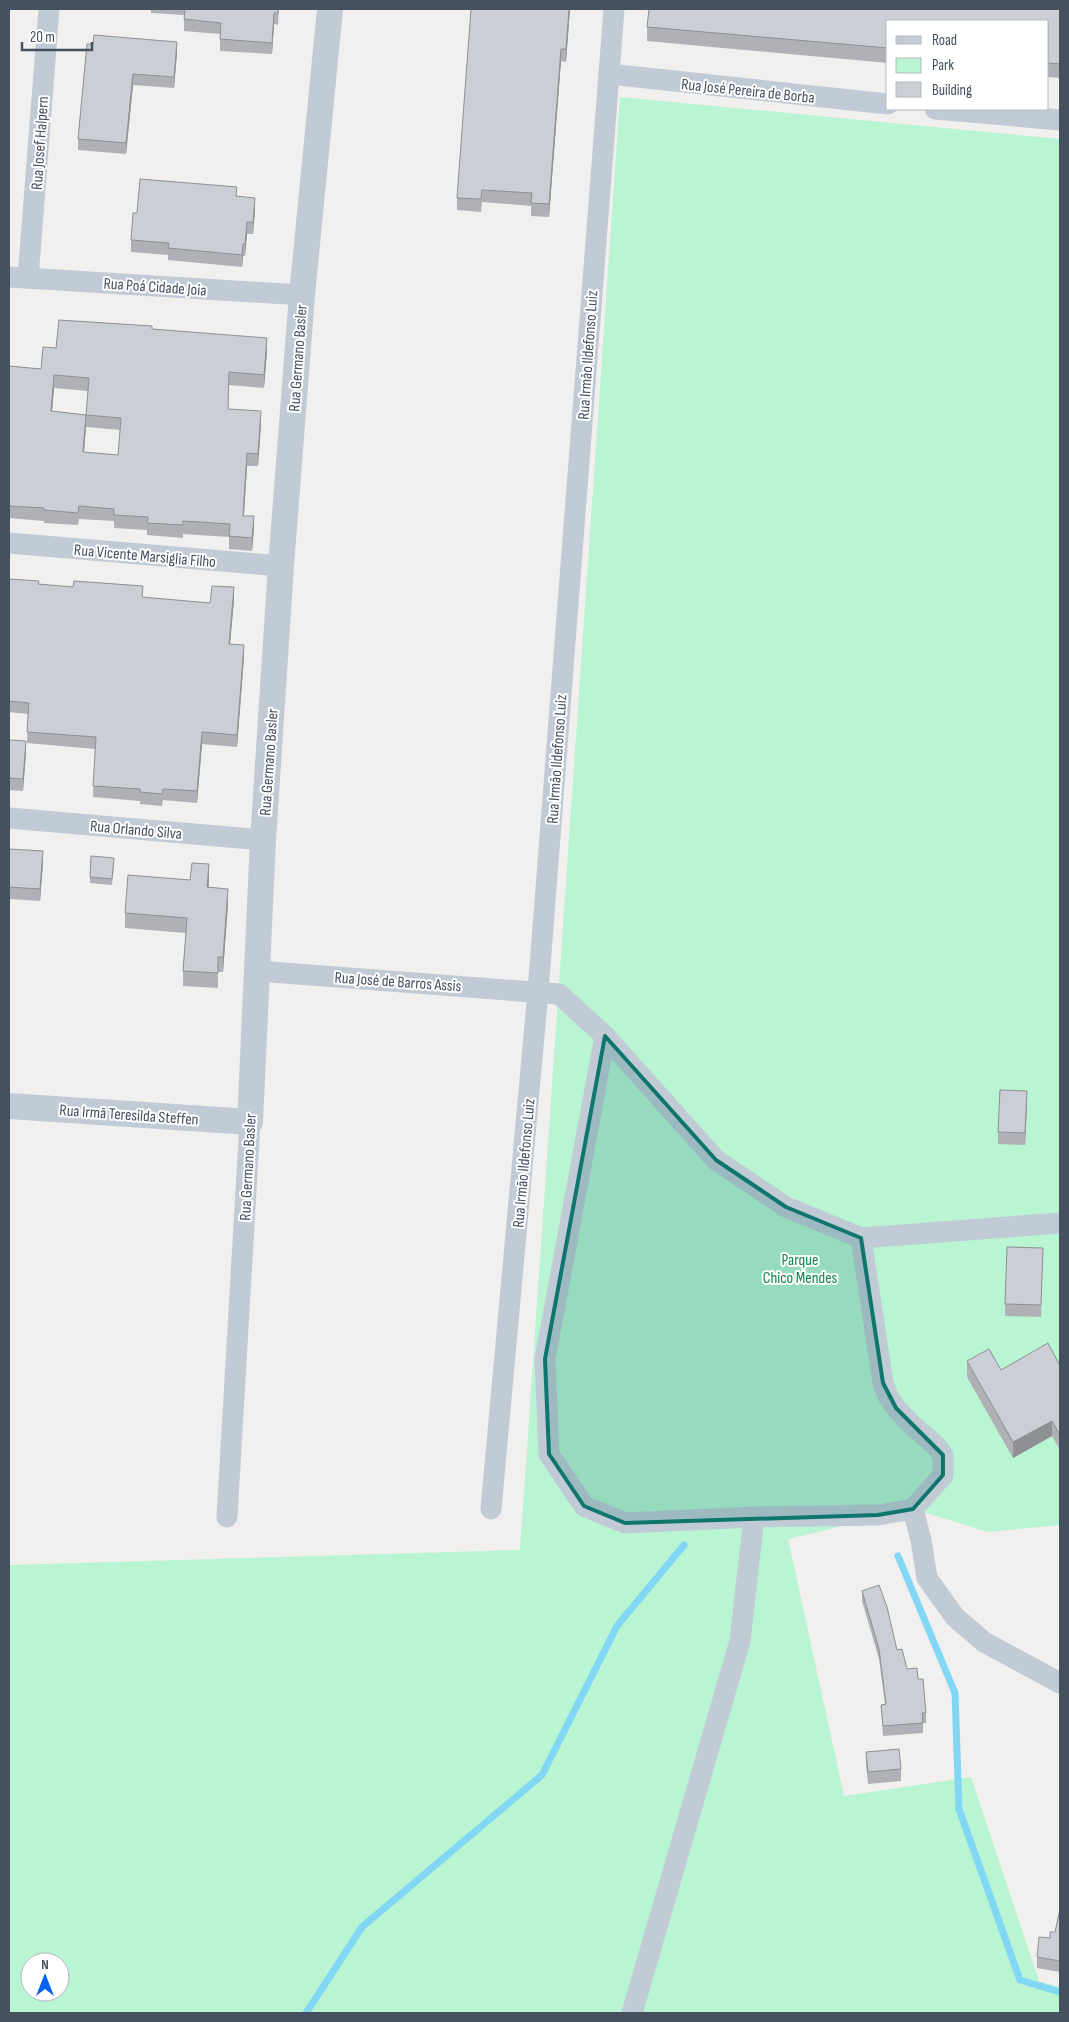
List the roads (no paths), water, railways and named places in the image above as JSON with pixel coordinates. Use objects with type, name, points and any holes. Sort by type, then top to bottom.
[{"type":"street","name":"Rua Josef Halpern","points":[[19,278],[49,9]]},
{"type":"street","name":"Rua Germano Basler","points":[[227,1517],[250,1122],[263,840],[281,566],[302,296],[330,9]]},
{"type":"street","name":"Rua Irmão Ildefonso Luiz","points":[[491,1509],[538,992],[614,9]]},
{"type":"street","name":"Rua José Pereira de Borba","points":[[609,74],[886,104]]},
{"type":"street","points":[[946,110],[1060,120]]},
{"type":"street","name":"Rua Poá Cidade Joia","points":[[19,278],[302,296]]},
{"type":"street","name":"Rua Vicente Marsiglia Filho","points":[[9,544],[281,566]]},
{"type":"street","name":"Rua Orlando Silva","points":[[9,818],[263,840]]},
{"type":"street","name":"Rua José de Barros Assis","points":[[258,971],[559,994],[605,1036],[716,1160],[786,1207],[861,1238]]},
{"type":"street","points":[[605,1036],[545,1358],[549,1454],[584,1506],[625,1523],[754,1517],[878,1515],[913,1509],[943,1475],[944,1455],[911,1424],[888,1396],[883,1383],[861,1238],[1060,1223]]},
{"type":"street","name":"Rua Irmã Teresilda Steffen","points":[[9,1106],[250,1122]]},
{"type":"street","points":[[913,1509],[921,1540],[927,1578],[955,1617],[984,1642],[1060,1683]]},
{"type":"street","points":[[632,2013],[740,1641],[754,1517]]},
{"type":"waterway","points":[[306,2013],[362,1927],[542,1775],[617,1626],[684,1545]]},
{"type":"waterway","points":[[898,1556],[955,1693],[959,1809],[1020,1980],[1060,1992]]},
{"type":"park label","name":"Parque Chico Mendes","points":[[800,1268]]}]
